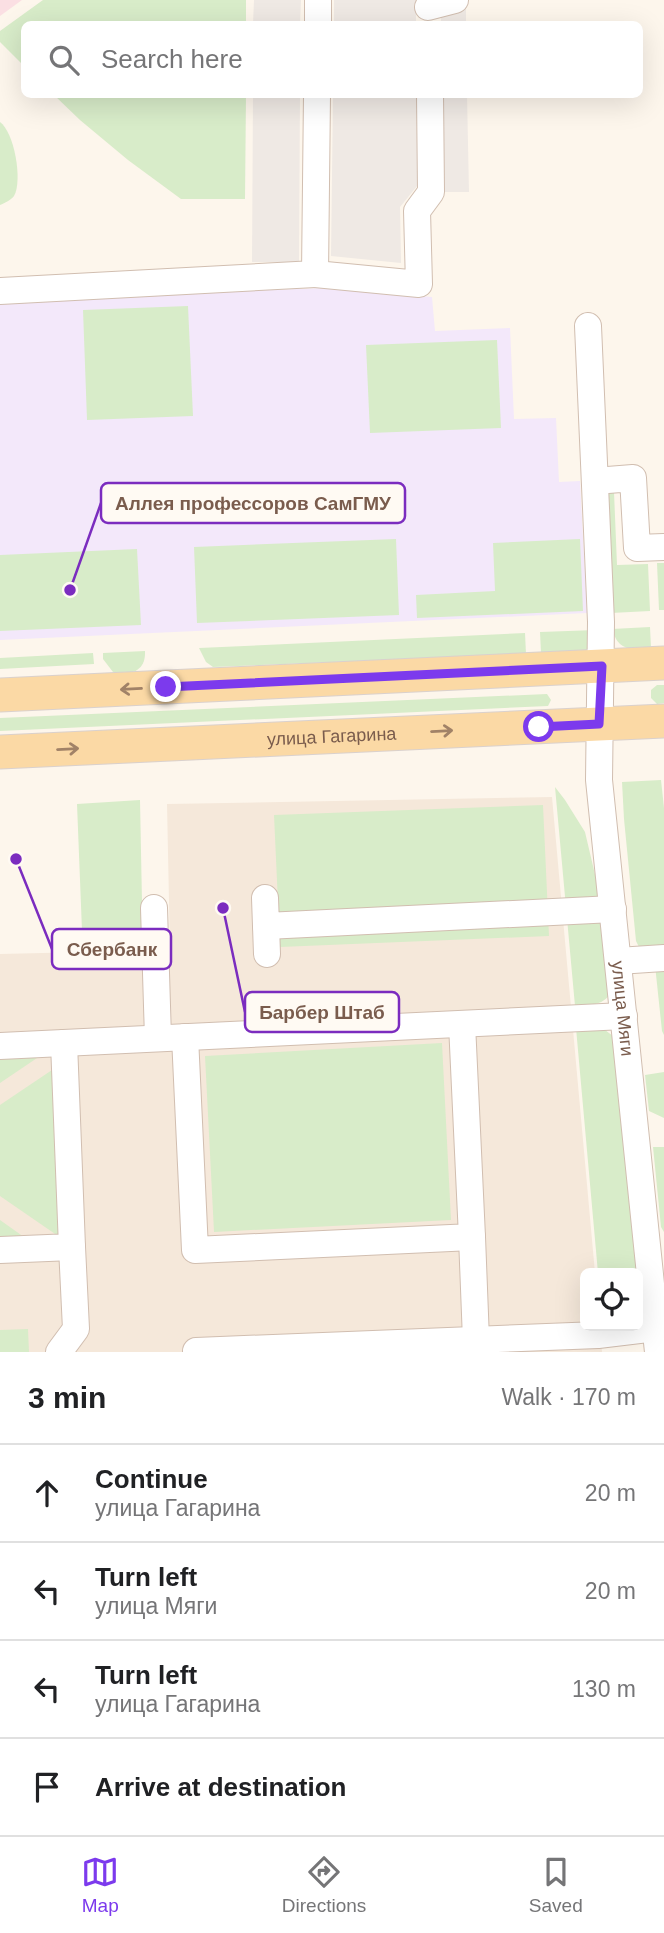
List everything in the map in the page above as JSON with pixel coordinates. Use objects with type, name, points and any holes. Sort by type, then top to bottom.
[{"type":"main road","points":[[0,695],[664,663]]},
{"type":"main road","name":"улица Гагарина","points":[[0,752],[664,721]]},
{"type":"street","points":[[318,0],[318,21]]},
{"type":"street","points":[[428,11],[456,0]]},
{"type":"street","points":[[316,274],[317,98]]},
{"type":"street","points":[[0,291],[316,274],[419,284],[417,211],[431,192],[430,98]]},
{"type":"street","name":"улица Мяги","points":[[588,326],[602,666],[599,780],[624,1016],[656,1251],[657,1340]]},
{"type":"street","points":[[595,481],[633,478],[637,548],[664,547]]},
{"type":"street","points":[[265,898],[267,954]]},
{"type":"street","points":[[154,908],[158,1038]]},
{"type":"street","points":[[266,926],[613,909]]},
{"type":"street","points":[[618,961],[664,958]]},
{"type":"street","points":[[0,1046],[624,1016]]},
{"type":"street","points":[[462,1024],[476,1340]]},
{"type":"street","points":[[185,1037],[195,1250],[472,1237]]},
{"type":"street","points":[[58,1352],[76,1329],[64,1042]]},
{"type":"street","points":[[0,1250],[72,1247]]},
{"type":"street","points":[[196,1351],[428,1347],[476,1340],[599,1343],[657,1340]]},
{"type":"shaded area","points":[[0,0],[22,0],[0,16]]},
{"type":"shaded area","points":[[254,0],[301,0],[300,21],[253,21]]},
{"type":"shaded area","points":[[334,0],[416,0],[416,21],[334,21]]},
{"type":"shaded area","points":[[466,7],[466,21],[441,21],[441,14]]},
{"type":"shaded area","points":[[253,98],[300,98],[299,262],[252,262]]},
{"type":"shaded area","points":[[333,98],[417,98],[417,186],[400,207],[401,263],[331,256]]},
{"type":"shaded area","points":[[442,98],[467,98],[469,192],[443,192]]},
{"type":"shaded area","points":[[325,288],[432,297],[435,331],[510,328],[514,419],[556,418],[559,482],[580,481],[587,613],[0,640],[0,300]]},
{"type":"shaded area","points":[[552,797],[595,1268],[580,1268],[580,1331],[600,1331],[602,1352],[0,1352],[0,954],[170,950],[167,804]]},
{"type":"green space","points":[[43,0],[246,0],[246,21],[21,21],[21,63],[0,42],[0,31]]},
{"type":"green space","points":[[57,98],[246,98],[245,199],[181,199],[80,120]]},
{"type":"green space","points":[[0,122],[13,146],[18,179],[14,196],[0,205]]},
{"type":"green space","points":[[188,306],[193,416],[87,420],[83,310]]},
{"type":"green space","points":[[497,340],[501,428],[370,433],[366,345]]},
{"type":"green space","points":[[606,492],[614,492],[617,565],[648,564],[650,611],[611,613]]},
{"type":"green space","points":[[396,539],[399,615],[197,623],[194,547]]},
{"type":"green space","points":[[580,539],[583,611],[417,618],[416,595],[495,591],[493,543]]},
{"type":"green space","points":[[137,549],[141,625],[0,631],[0,555]]},
{"type":"green space","points":[[657,563],[664,563],[664,610],[659,610]]},
{"type":"green space","points":[[650,627],[651,648],[626,648],[618,642],[612,629]]},
{"type":"green space","points":[[596,630],[596,646],[586,651],[541,653],[540,632]]},
{"type":"green space","points":[[525,633],[526,654],[213,667],[206,662],[199,648]]},
{"type":"green space","points":[[145,651],[140,667],[126,673],[113,672],[103,659],[103,653]]},
{"type":"green space","points":[[93,653],[94,664],[0,669],[0,658]]},
{"type":"green space","points":[[657,685],[664,685],[664,703],[657,704],[651,698],[651,690]]},
{"type":"green space","points":[[547,694],[551,700],[548,706],[0,731],[0,718]]},
{"type":"green space","points":[[661,780],[664,808],[664,956],[639,947],[636,941],[622,782]]},
{"type":"green space","points":[[555,787],[585,832],[597,883],[610,994],[603,1001],[590,1005],[575,1006]]},
{"type":"green space","points":[[140,800],[143,954],[83,956],[77,804]]},
{"type":"green space","points":[[543,805],[549,936],[280,947],[274,815]]},
{"type":"green space","points":[[664,964],[664,1035],[655,965]]},
{"type":"green space","points":[[601,1027],[613,1036],[618,1048],[639,1268],[598,1268],[576,1028]]},
{"type":"green space","points":[[442,1043],[451,1220],[214,1232],[205,1056]]},
{"type":"green space","points":[[43,1054],[0,1083],[0,1056]]},
{"type":"green space","points":[[55,1068],[61,1238],[0,1196],[0,1105]]},
{"type":"green space","points":[[664,1072],[664,1118],[649,1111],[645,1075]]},
{"type":"green space","points":[[653,1147],[664,1147],[664,1232],[661,1227]]},
{"type":"green space","points":[[0,1220],[24,1237],[0,1238]]},
{"type":"green space","points":[[28,1329],[29,1352],[0,1352],[0,1330]]},
{"type":"place","name":"Аллея профессоров СамГМУ","points":[[70,590]]},
{"type":"place","name":"Сбербанк","points":[[16,859]]},
{"type":"place","name":"Барбер Штаб","points":[[223,908]]},
{"type":"route","points":[[166,687],[602,666],[599,724],[539,727]]}]
